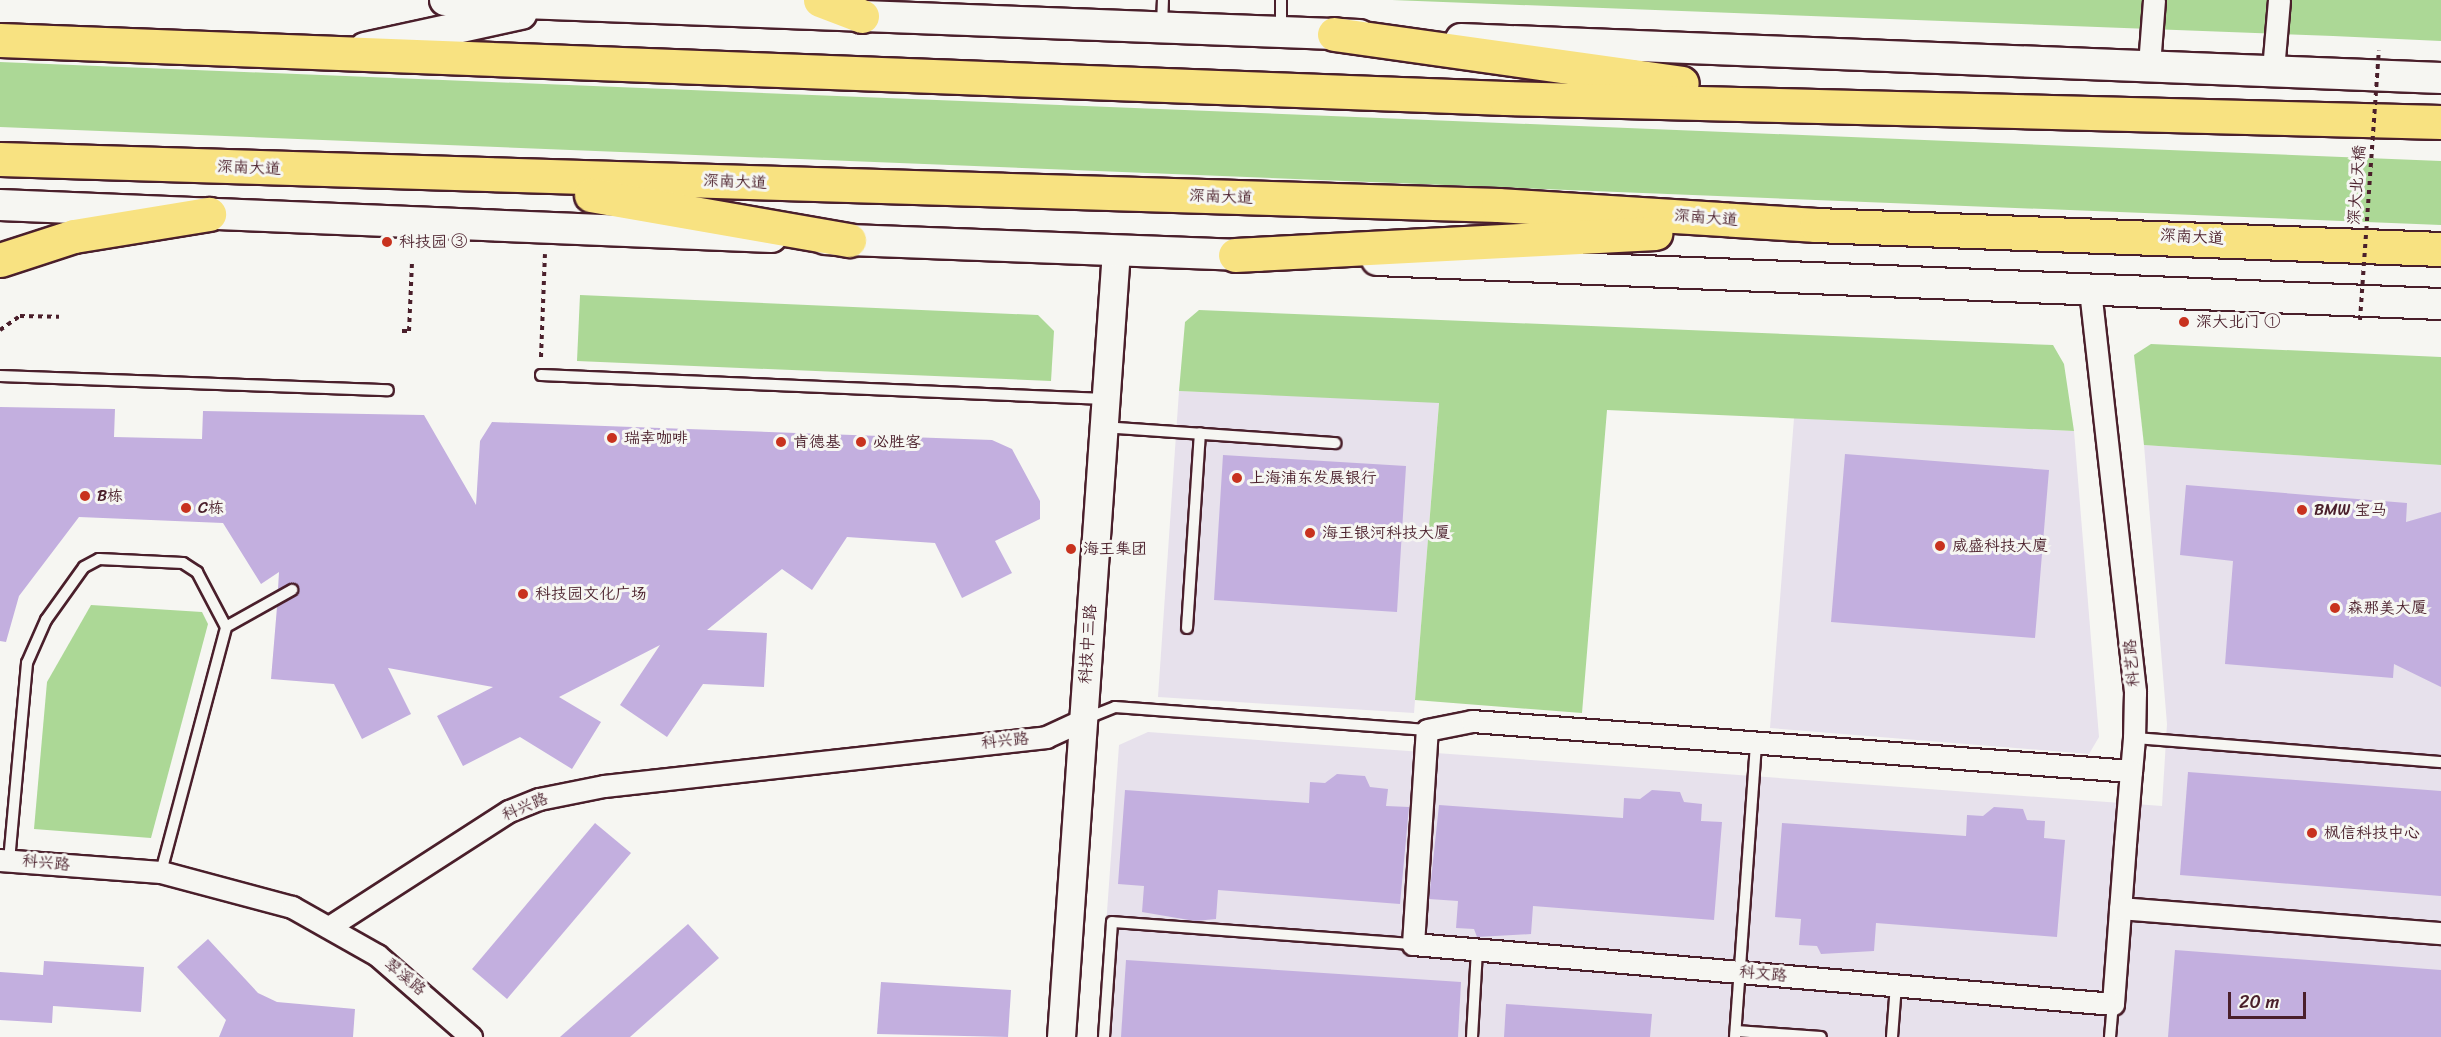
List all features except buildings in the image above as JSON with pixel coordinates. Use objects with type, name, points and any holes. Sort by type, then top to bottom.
[{"type":"main road","points":[[445,0],[862,16],[1162,14],[1281,32],[2441,78]]},
{"type":"main road","points":[[820,0],[862,16]]},
{"type":"main road","points":[[338,54],[562,4]]},
{"type":"main road","points":[[1334,34],[1818,102]]},
{"type":"main road","points":[[0,40],[1505,98],[1818,102],[2441,122]]},
{"type":"main road","name":"深南大道","points":[[0,159],[1498,205],[1816,225],[2441,249]]},
{"type":"main road","points":[[480,175],[849,240]]},
{"type":"main road","points":[[0,205],[547,229],[2441,304]]},
{"type":"main road","points":[[0,260],[74,236],[209,214]]},
{"type":"main road","points":[[1235,255],[1816,225]]},
{"type":"street","points":[[2149,65],[2154,0]]},
{"type":"street","points":[[2273,70],[2279,0]]},
{"type":"street","name":"科技中三路","points":[[1061,1037],[1116,250]]},
{"type":"street","name":"科艺路","points":[[2090,290],[2115,485],[2135,692],[2134,738],[2113,1004]]},
{"type":"street","name":"科兴路","points":[[5,860],[161,872],[246,892],[332,925],[509,811],[539,799],[604,786],[1046,737],[1083,720]]},
{"type":"street","points":[[1413,944],[1426,730],[1472,721],[2131,771]]},
{"type":"street","points":[[2120,908],[2441,933]]},
{"type":"street","name":"翠溪路","points":[[332,925],[415,984],[471,1037]]},
{"type":"street","name":"科文路","points":[[1413,944],[2113,1004]]},
{"type":"lane","points":[[1281,0],[1281,32]]},
{"type":"lane","points":[[541,375],[1105,399]]},
{"type":"lane","points":[[0,376],[388,390]]},
{"type":"lane","points":[[1103,427],[1335,442]]},
{"type":"lane","points":[[1187,628],[1200,433]]},
{"type":"lane","points":[[5,860],[27,663],[46,620],[84,567],[99,559],[183,563],[197,572],[226,627],[161,872]]},
{"type":"lane","points":[[226,627],[292,590]]},
{"type":"lane","points":[[1083,720],[1115,707],[1426,730]]},
{"type":"lane","points":[[2134,738],[2441,762]]},
{"type":"lane","points":[[1756,742],[1736,1034],[1821,1037]]},
{"type":"lane","points":[[1104,1037],[1112,922],[1413,944]]},
{"type":"lane","points":[[1472,1037],[1478,949]]},
{"type":"lane","points":[[1892,1037],[1896,985]]},
{"type":"lane","name":"科艺路","points":[[2110,1037],[2113,1004]]},
{"type":"path","name":"深大北天橋","points":[[2360,320],[2379,51]]},
{"type":"path","points":[[541,375],[547,229]]},
{"type":"path","points":[[402,331],[409,331],[412,261]]},
{"type":"path","points":[[0,330],[21,316],[59,317]]},
{"type":"shaded area","points":[[1179,391],[1439,402],[1414,713],[1158,697]]},
{"type":"shaded area","points":[[1794,418],[2074,431],[2099,737],[2089,754],[1770,728]]},
{"type":"shaded area","points":[[2144,445],[2441,465],[2441,1037],[1098,1037],[1119,745],[1148,732],[2162,806],[2167,724]]},
{"type":"green space","points":[[1392,0],[2441,0],[2441,41],[2333,36]]},
{"type":"green space","points":[[0,62],[2441,161],[2441,225],[0,127]]},
{"type":"green space","points":[[580,295],[1038,315],[1054,331],[1051,381],[577,361]]},
{"type":"green space","points":[[1199,310],[2053,345],[2064,364],[2074,431],[1607,410],[1582,713],[1415,700],[1439,403],[1179,391],[1185,322]]},
{"type":"green space","points":[[2151,344],[2441,357],[2441,465],[2144,445],[2134,355]]},
{"type":"green space","points":[[91,605],[202,612],[208,624],[151,838],[34,829],[47,682]]},
{"type":"place","name":"科技园 ③","points":[[387,242]]},
{"type":"place","name":"深大北门 ①","points":[[2184,322]]},
{"type":"place","name":"瑞幸咖啡","points":[[612,438]]},
{"type":"place","name":"肯德基","points":[[781,442]]},
{"type":"place","name":"必胜客","points":[[861,442]]},
{"type":"place","name":"上海浦东发展银行","points":[[1237,478]]},
{"type":"place","name":"B栋","points":[[85,496]]},
{"type":"place","name":"C栋","points":[[186,508]]},
{"type":"place","name":"BMW 宝马","points":[[2302,510]]},
{"type":"place","name":"海王银河科技大厦","points":[[1310,533]]},
{"type":"place","name":"威盛科技大廈","points":[[1940,546]]},
{"type":"place","name":"海王集团","points":[[1071,549]]},
{"type":"place","name":"科技园文化广场","points":[[523,594]]},
{"type":"place","name":"森那美大厦","points":[[2335,608]]},
{"type":"place","name":"枫信科技中心","points":[[2312,833]]}]
